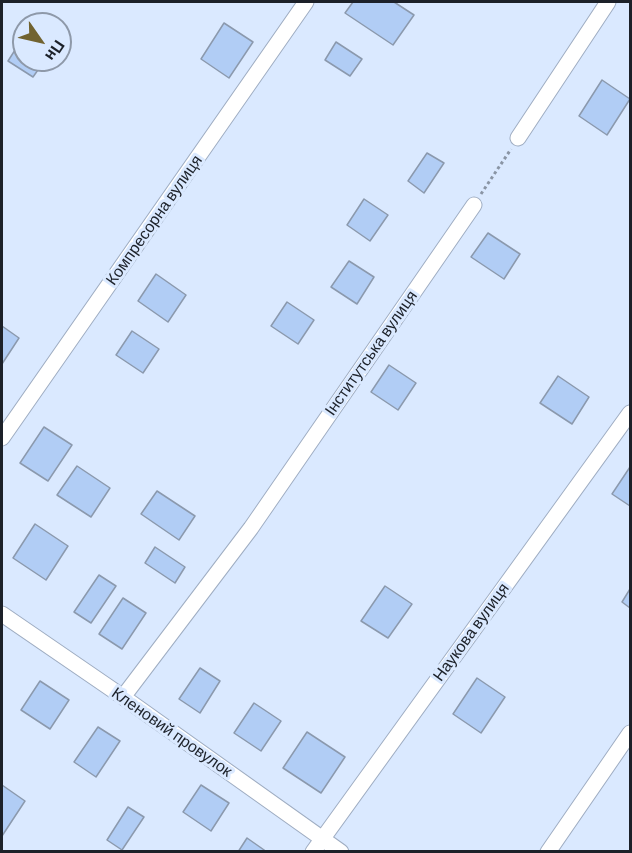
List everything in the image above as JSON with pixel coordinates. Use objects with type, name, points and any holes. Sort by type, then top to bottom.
[{"type":"street","name":"Компресорна вулиця","points":[[2,438],[306,2]]},
{"type":"street","points":[[518,138],[608,2]]},
{"type":"street","name":"Інститутська вулиця","points":[[123,697],[251,528],[474,205]]},
{"type":"street","name":"Наукова вулиця","points":[[313,852],[630,413]]},
{"type":"street","name":"Кленовий провулок","points":[[2,614],[341,852]]},
{"type":"street","points":[[548,852],[630,733]]},
{"type":"path","points":[[474,205],[518,138]]},
{"type":"building","points":[[353,2],[394,2],[414,15],[393,45],[345,13]]},
{"type":"building","points":[[224,23],[253,42],[229,78],[201,59]]},
{"type":"building","points":[[336,42],[362,59],[350,76],[325,60]]},
{"type":"building","points":[[25,72],[37,72],[33,77]]},
{"type":"building","points":[[602,80],[630,99],[607,135],[579,116]]},
{"type":"building","points":[[427,153],[444,163],[424,193],[408,181]]},
{"type":"building","points":[[364,199],[388,215],[370,241],[347,225]]},
{"type":"building","points":[[488,233],[520,254],[504,279],[471,257]]},
{"type":"building","points":[[349,261],[374,277],[357,304],[331,287]]},
{"type":"building","points":[[156,274],[186,295],[168,322],[138,301]]},
{"type":"building","points":[[287,302],[314,320],[298,344],[271,326]]},
{"type":"building","points":[[2,326],[19,338],[2,364]]},
{"type":"building","points":[[132,331],[159,349],[143,373],[116,355]]},
{"type":"building","points":[[389,365],[416,383],[398,410],[371,392]]},
{"type":"building","points":[[558,376],[589,397],[572,424],[540,403]]},
{"type":"building","points":[[44,427],[72,445],[48,481],[20,463]]},
{"type":"building","points":[[77,466],[110,488],[91,517],[57,495]]},
{"type":"building","points":[[630,467],[630,506],[612,494]]},
{"type":"building","points":[[157,491],[195,516],[179,540],[141,514]]},
{"type":"building","points":[[35,524],[68,546],[46,580],[13,558]]},
{"type":"building","points":[[155,547],[185,567],[175,583],[145,563]]},
{"type":"building","points":[[99,575],[116,586],[91,623],[74,612]]},
{"type":"building","points":[[385,586],[412,604],[388,638],[361,621]]},
{"type":"building","points":[[630,589],[630,608],[622,602]]},
{"type":"building","points":[[123,598],[146,613],[122,649],[99,634]]},
{"type":"building","points":[[200,668],[220,681],[200,713],[179,699]]},
{"type":"building","points":[[477,678],[505,697],[481,733],[453,714]]},
{"type":"building","points":[[40,681],[69,700],[50,729],[21,710]]},
{"type":"building","points":[[254,703],[281,721],[261,751],[234,733]]},
{"type":"building","points":[[98,727],[120,741],[96,777],[74,762]]},
{"type":"building","points":[[307,732],[345,757],[321,793],[283,768]]},
{"type":"building","points":[[2,785],[25,801],[2,836]]},
{"type":"building","points":[[201,785],[229,803],[211,831],[183,812]]},
{"type":"building","points":[[128,807],[144,817],[122,850],[107,840]]},
{"type":"building","points":[[247,838],[267,852],[238,852]]}]
